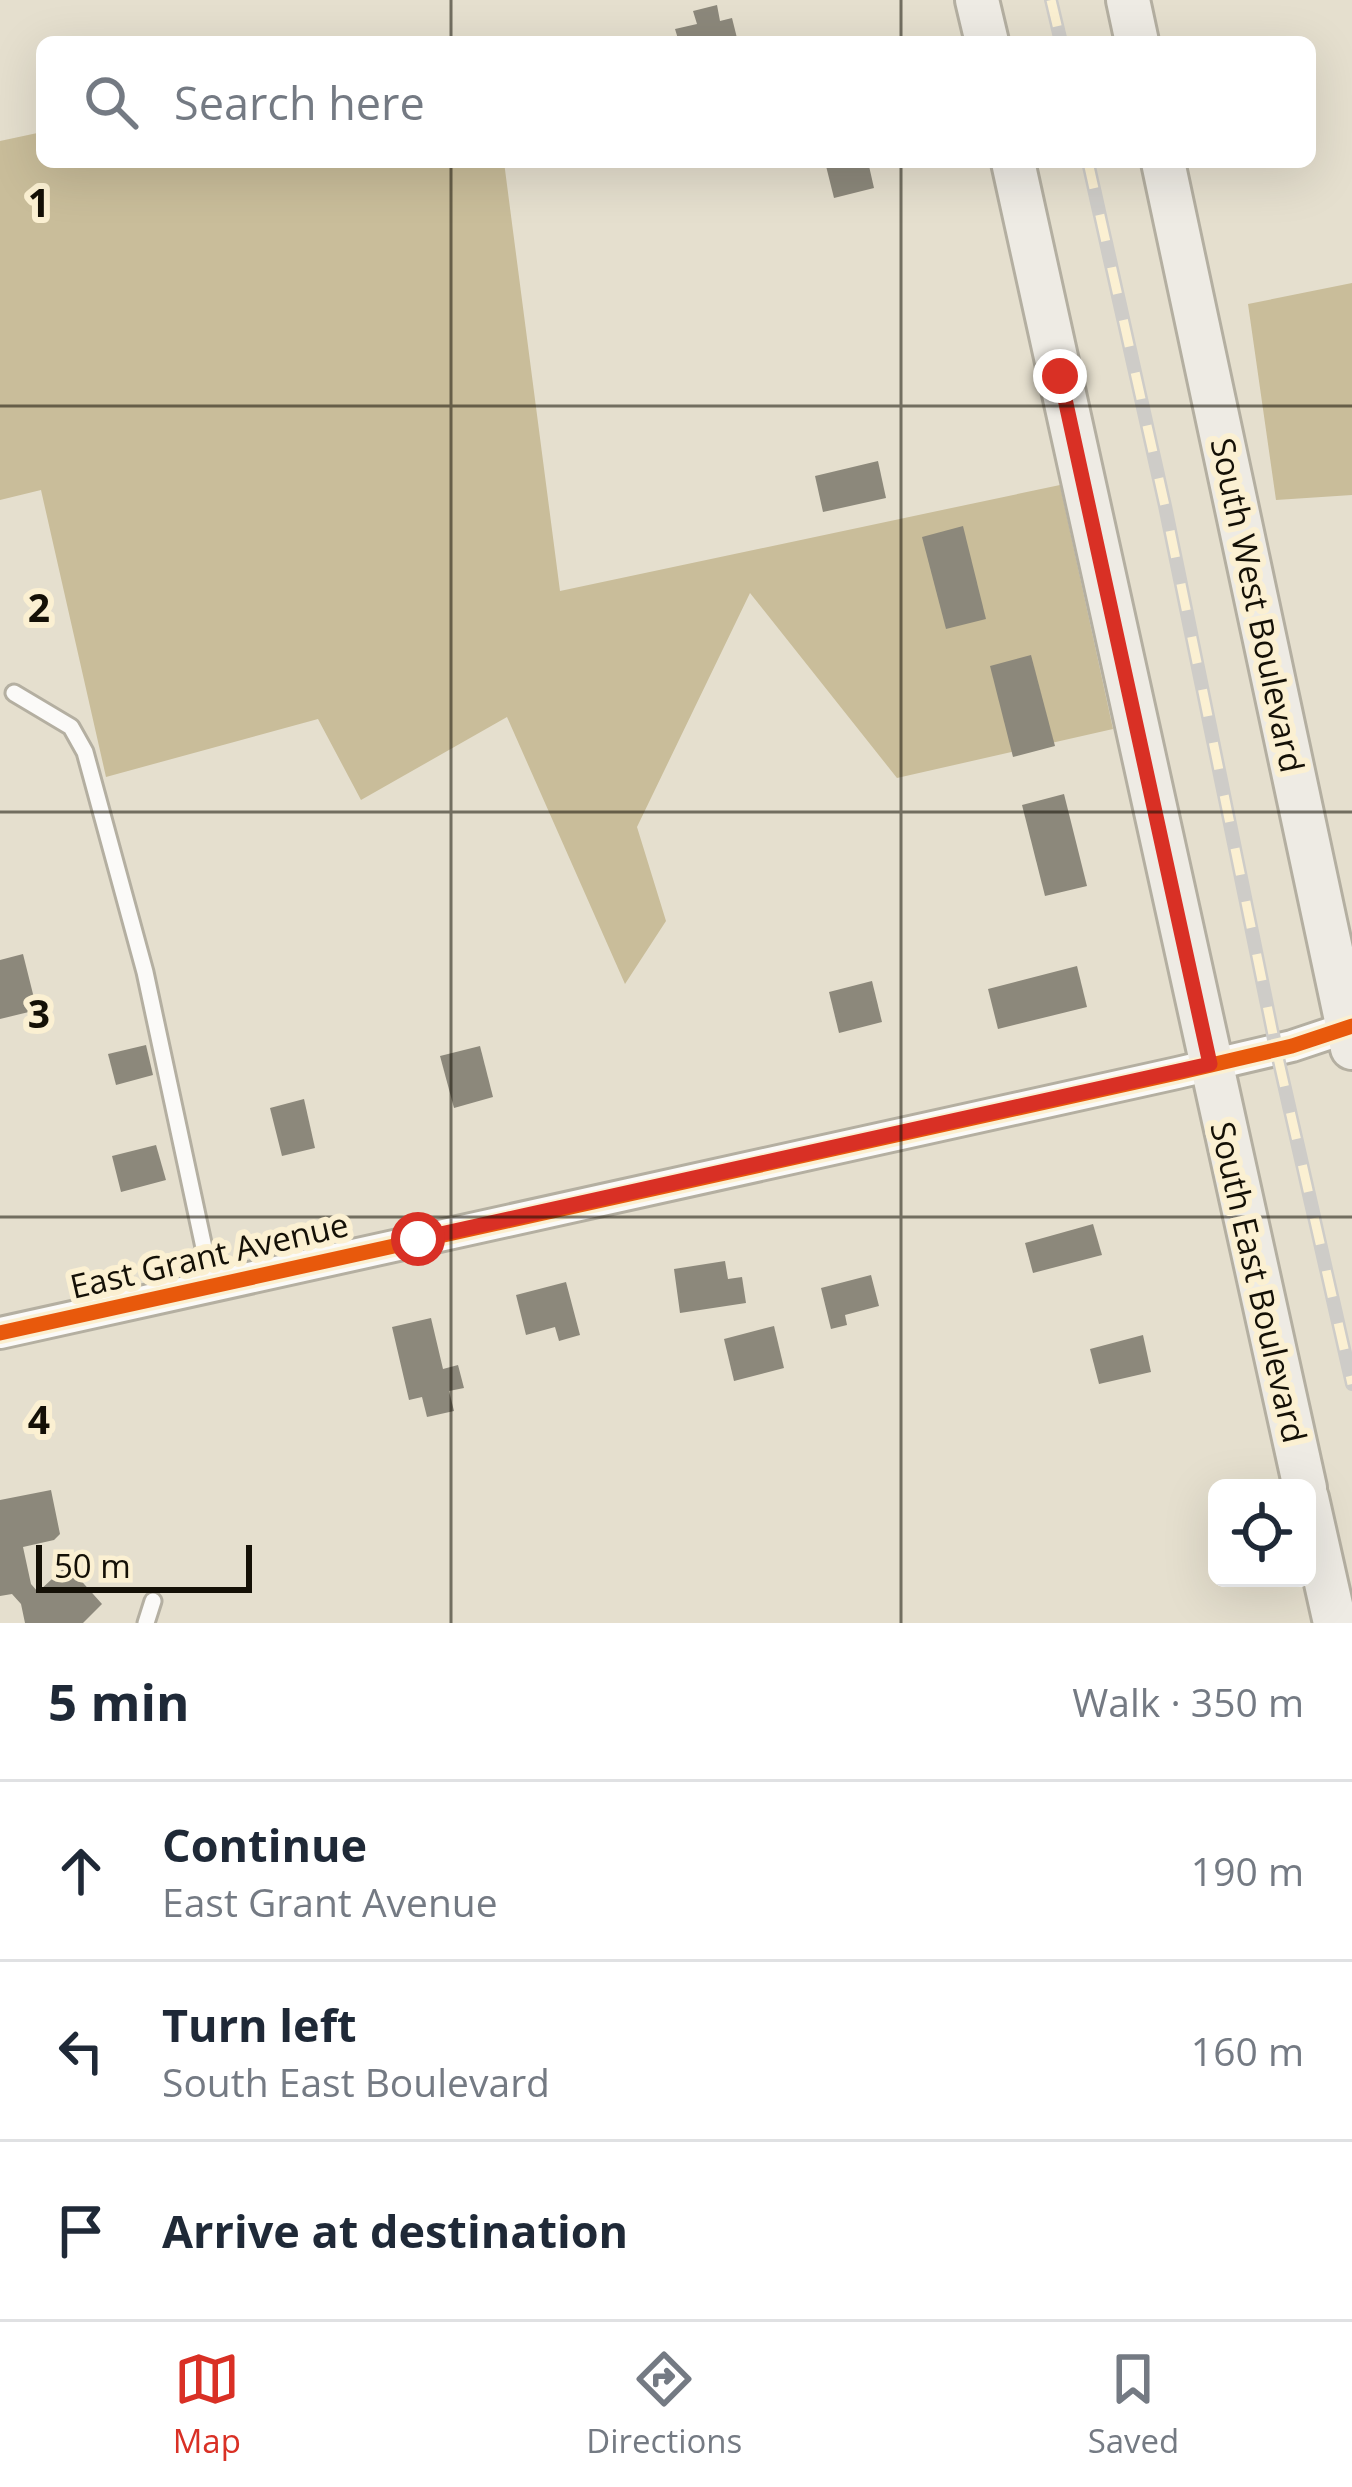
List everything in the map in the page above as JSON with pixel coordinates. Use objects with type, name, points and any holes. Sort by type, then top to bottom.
[{"type":"main road","points":[[977,0],[986,36]]},
{"type":"main road","points":[[1128,0],[1136,36]]},
{"type":"main road","name":"South East Boulevard","points":[[1014,168],[1303,1479]]},
{"type":"main road","name":"South West Boulevard","points":[[1164,168],[1351,1034]]},
{"type":"main road","points":[[1316,1538],[1335,1623]]},
{"type":"street","name":"East Grant Avenue","points":[[0,1333],[1351,1034]]},
{"type":"lane","points":[[14,693],[71,727],[85,752],[145,972],[212,1285]]},
{"type":"lane","points":[[146,1623],[153,1601]]},
{"type":"shaded area","points":[[36,133],[36,168],[505,168],[560,591],[1060,485],[1113,729],[897,778],[750,593],[637,827],[666,921],[625,984],[507,717],[361,800],[318,719],[106,777],[41,490],[0,500],[0,141]]},
{"type":"shaded area","points":[[1352,283],[1352,495],[1276,500],[1248,304]]},
{"type":"building","points":[[717,5],[720,21],[732,18],[736,36],[677,36],[675,29],[697,24],[693,11]]},
{"type":"building","points":[[826,168],[869,168],[874,188],[834,198]]},
{"type":"building","points":[[878,461],[886,498],[823,512],[815,476]]},
{"type":"building","points":[[963,526],[986,619],[946,629],[922,537]]},
{"type":"building","points":[[1031,655],[1055,746],[1013,757],[990,666]]},
{"type":"building","points":[[1064,794],[1087,886],[1045,896],[1022,805]]},
{"type":"building","points":[[23,954],[37,1010],[0,1019],[0,960]]},
{"type":"building","points":[[1077,966],[1087,1007],[998,1029],[988,989]]},
{"type":"building","points":[[872,981],[882,1022],[839,1033],[829,992]]},
{"type":"building","points":[[146,1045],[153,1075],[116,1085],[108,1054]]},
{"type":"building","points":[[480,1046],[493,1097],[454,1108],[440,1056]]},
{"type":"building","points":[[304,1099],[315,1148],[282,1156],[270,1108]]},
{"type":"building","points":[[156,1145],[166,1180],[121,1192],[112,1156]]},
{"type":"building","points":[[1093,1224],[1102,1255],[1033,1273],[1025,1243]]},
{"type":"building","points":[[725,1261],[728,1279],[742,1277],[746,1303],[680,1313],[674,1269]]},
{"type":"building","points":[[871,1275],[879,1306],[845,1315],[847,1325],[831,1329],[821,1288]]},
{"type":"building","points":[[566,1282],[580,1335],[559,1341],[555,1327],[526,1335],[516,1295]]},
{"type":"building","points":[[431,1318],[443,1369],[458,1365],[464,1388],[449,1391],[454,1411],[427,1417],[422,1397],[409,1400],[392,1327]]},
{"type":"building","points":[[774,1326],[784,1368],[734,1381],[724,1339]]},
{"type":"building","points":[[1143,1335],[1151,1372],[1099,1384],[1090,1349]]},
{"type":"building","points":[[51,1490],[60,1534],[54,1540],[23,1547],[31,1584],[38,1592],[67,1565],[102,1604],[83,1623],[25,1623],[21,1604],[12,1594],[0,1596],[0,1500]]},
{"type":"railway","points":[[1051,0],[1060,36]]},
{"type":"railway","points":[[1089,168],[1352,1384]]},
{"type":"cycle path","points":[[0,1333],[1177,1073],[1292,1046],[1352,1026]]},
{"type":"route","points":[[418,1239],[1210,1064],[1060,376]]}]
